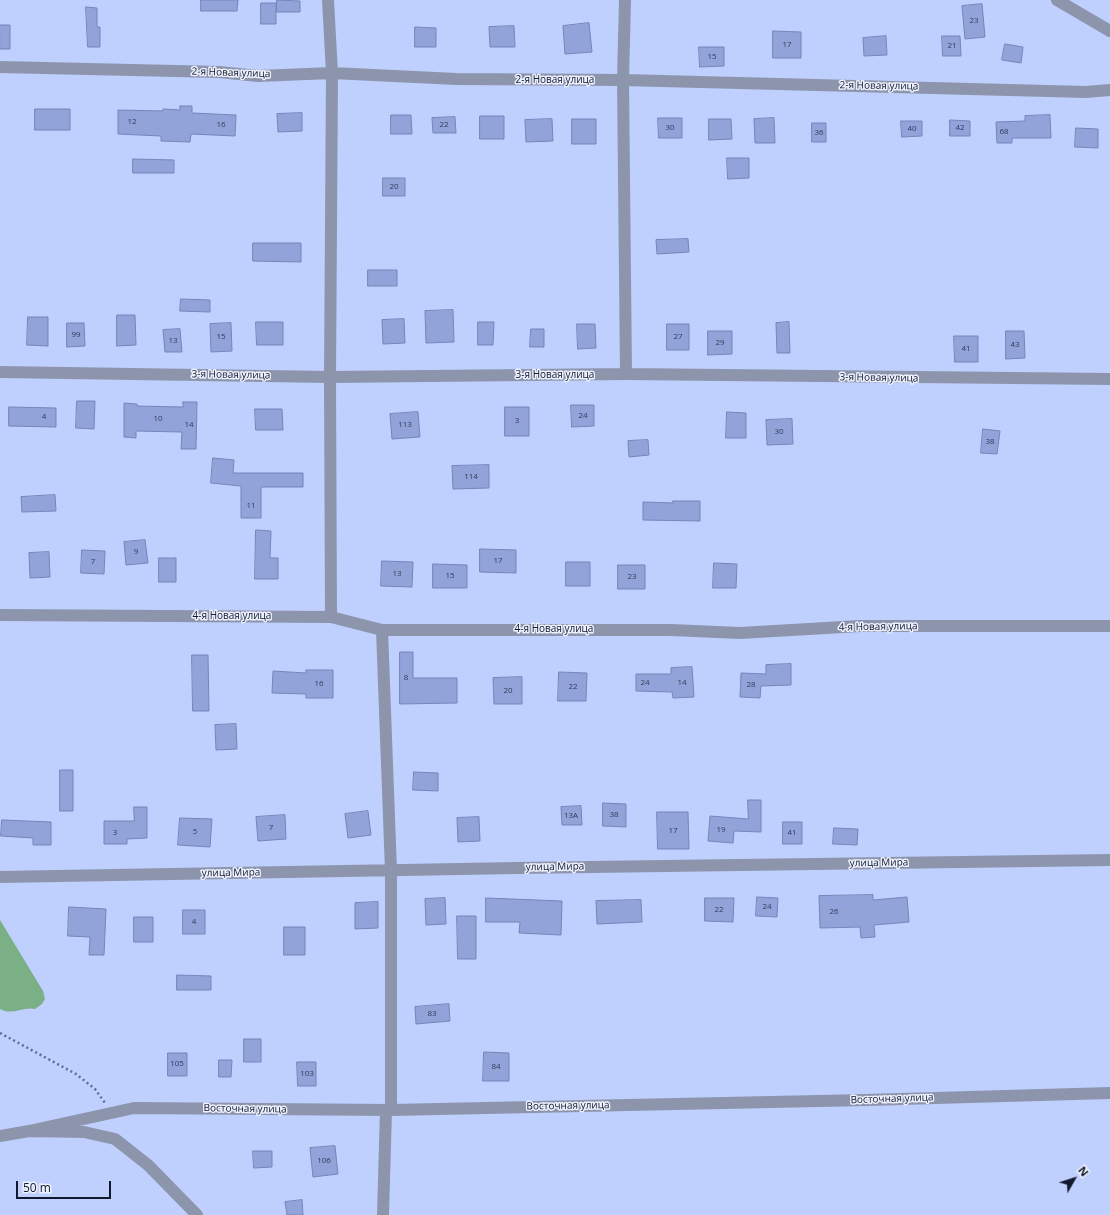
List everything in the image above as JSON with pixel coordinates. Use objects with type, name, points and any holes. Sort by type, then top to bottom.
[{"type":"street","points":[[328,0],[332,73],[330,377],[331,617]]},
{"type":"street","points":[[625,0],[623,80],[626,374]]},
{"type":"street","points":[[1057,0],[1110,31]]},
{"type":"street","name":"2-я Новая улица","points":[[0,67],[219,72],[258,76],[332,73],[456,79],[623,80],[1086,92],[1110,90]]},
{"type":"street","name":"3-я Новая улица","points":[[0,372],[330,377],[626,374],[1110,379]]},
{"type":"street","name":"4-я Новая улица","points":[[0,615],[331,617],[382,630],[671,630],[740,633],[860,626],[1110,626]]},
{"type":"street","points":[[382,630],[391,871],[388,1110],[383,1215]]},
{"type":"street","name":"улица Мира","points":[[0,877],[1110,860]]},
{"type":"street","name":"Восточная улица","points":[[29,1131],[134,1108],[388,1110],[850,1101],[1110,1093]]},
{"type":"street","points":[[0,1136],[29,1131],[84,1132],[115,1139],[148,1165],[197,1215]]},
{"type":"path","points":[[0,1034],[76,1074],[95,1089],[111,1113]]},
{"type":"shaded area","points":[[0,920],[43,991],[45,999],[42,1004],[35,1009],[31,1008],[9,1012],[0,1009]]},
{"type":"building","points":[[201,0],[238,0],[237,11],[201,11]]},
{"type":"building","points":[[277,0],[300,1],[300,12],[277,12]]},
{"type":"building","points":[[261,3],[276,3],[276,24],[261,24]]},
{"type":"building","points":[[982,4],[985,37],[965,39],[962,6]]},
{"type":"building","points":[[86,7],[97,8],[97,27],[100,27],[100,47],[88,47]]},
{"type":"building","points":[[589,23],[592,52],[565,54],[563,26]]},
{"type":"building","points":[[0,25],[10,25],[10,49],[0,49]]},
{"type":"building","points":[[514,26],[515,47],[490,47],[489,27]]},
{"type":"building","points":[[415,27],[436,28],[436,47],[415,47]]},
{"type":"building","points":[[773,31],[801,32],[801,58],[773,58]]},
{"type":"building","points":[[886,36],[887,55],[864,56],[863,38]]},
{"type":"building","points":[[942,36],[960,36],[961,56],[943,56]]},
{"type":"building","points":[[1005,44],[1023,47],[1021,63],[1002,60]]},
{"type":"building","points":[[699,47],[724,47],[724,66],[700,67]]},
{"type":"building","points":[[180,106],[192,106],[192,113],[236,115],[235,136],[191,134],[190,142],[161,141],[161,136],[118,134],[118,110],[180,110]]},
{"type":"building","points":[[35,109],[70,109],[70,130],[35,130]]},
{"type":"building","points":[[302,113],[302,131],[278,132],[277,114]]},
{"type":"building","points":[[391,115],[411,115],[412,134],[391,134]]},
{"type":"building","points":[[1050,115],[1051,138],[1012,138],[1012,143],[997,143],[996,122],[1025,121],[1025,116]]},
{"type":"building","points":[[480,116],[504,116],[504,139],[480,139]]},
{"type":"building","points":[[455,117],[456,133],[433,133],[432,118]]},
{"type":"building","points":[[658,118],[682,118],[682,138],[659,138]]},
{"type":"building","points":[[774,118],[775,143],[755,143],[754,119]]},
{"type":"building","points":[[552,119],[553,141],[526,142],[525,120]]},
{"type":"building","points":[[572,119],[596,119],[596,144],[572,144]]},
{"type":"building","points":[[709,119],[731,119],[732,139],[709,140]]},
{"type":"building","points":[[950,120],[970,121],[970,136],[950,136]]},
{"type":"building","points":[[901,121],[922,121],[922,136],[902,137]]},
{"type":"building","points":[[812,123],[826,123],[826,142],[812,142]]},
{"type":"building","points":[[1076,128],[1098,129],[1098,148],[1075,147]]},
{"type":"building","points":[[727,158],[749,158],[749,178],[728,179]]},
{"type":"building","points":[[133,159],[174,160],[174,173],[133,173]]},
{"type":"building","points":[[383,178],[405,178],[405,196],[383,196]]},
{"type":"building","points":[[688,239],[689,252],[657,254],[656,240]]},
{"type":"building","points":[[253,243],[301,243],[301,262],[253,261]]},
{"type":"building","points":[[368,270],[397,270],[397,286],[368,286]]},
{"type":"building","points":[[181,299],[210,300],[210,312],[180,311]]},
{"type":"building","points":[[453,310],[454,342],[426,343],[425,311]]},
{"type":"building","points":[[117,315],[135,315],[136,345],[117,346]]},
{"type":"building","points":[[28,317],[48,317],[48,346],[27,345]]},
{"type":"building","points":[[404,319],[405,343],[383,344],[382,320]]},
{"type":"building","points":[[256,322],[283,322],[283,345],[257,345]]},
{"type":"building","points":[[478,322],[494,322],[493,345],[478,345]]},
{"type":"building","points":[[789,322],[790,353],[777,353],[776,323]]},
{"type":"building","points":[[67,323],[84,323],[85,346],[67,347]]},
{"type":"building","points":[[231,323],[232,351],[211,352],[210,324]]},
{"type":"building","points":[[577,324],[595,324],[596,348],[578,349]]},
{"type":"building","points":[[667,324],[689,324],[689,350],[667,350]]},
{"type":"building","points":[[180,329],[182,352],[165,352],[163,330]]},
{"type":"building","points":[[531,329],[544,329],[544,347],[530,347]]},
{"type":"building","points":[[708,331],[732,331],[732,354],[708,355]]},
{"type":"building","points":[[1006,331],[1024,331],[1025,358],[1006,359]]},
{"type":"building","points":[[954,336],[978,336],[978,362],[955,362]]},
{"type":"building","points":[[77,401],[95,401],[94,429],[76,428]]},
{"type":"building","points":[[183,402],[197,402],[196,449],[181,449],[182,432],[136,431],[136,438],[124,437],[124,403],[137,404],[137,406],[183,407]]},
{"type":"building","points":[[571,405],[594,405],[594,426],[572,427]]},
{"type":"building","points":[[9,407],[56,408],[56,427],[9,426]]},
{"type":"building","points":[[505,407],[529,407],[529,436],[505,436]]},
{"type":"building","points":[[255,409],[282,409],[283,430],[256,430]]},
{"type":"building","points":[[418,412],[420,437],[392,439],[390,414]]},
{"type":"building","points":[[727,412],[746,413],[746,438],[726,438]]},
{"type":"building","points":[[792,419],[793,444],[767,445],[766,420]]},
{"type":"building","points":[[983,429],[1000,431],[997,454],[981,453]]},
{"type":"building","points":[[648,440],[649,455],[629,457],[628,441]]},
{"type":"building","points":[[213,458],[234,460],[233,473],[303,473],[303,487],[261,487],[261,518],[241,518],[241,486],[211,483]]},
{"type":"building","points":[[489,465],[489,488],[453,489],[452,466]]},
{"type":"building","points":[[55,495],[56,511],[22,512],[21,497]]},
{"type":"building","points":[[673,501],[700,501],[700,521],[643,520],[643,502],[673,503]]},
{"type":"building","points":[[256,530],[271,531],[270,558],[278,558],[278,579],[255,579]]},
{"type":"building","points":[[145,540],[148,563],[126,565],[124,542]]},
{"type":"building","points":[[480,549],[516,550],[516,573],[480,572]]},
{"type":"building","points":[[82,550],[105,551],[104,574],[81,573]]},
{"type":"building","points":[[49,552],[50,577],[30,578],[29,553]]},
{"type":"building","points":[[159,558],[176,558],[176,582],[159,582]]},
{"type":"building","points":[[382,561],[413,562],[412,587],[381,586]]},
{"type":"building","points":[[566,562],[590,562],[590,586],[566,586]]},
{"type":"building","points":[[714,563],[737,564],[736,588],[713,588]]},
{"type":"building","points":[[433,564],[467,565],[467,588],[433,588]]},
{"type":"building","points":[[618,565],[645,565],[645,589],[618,589]]},
{"type":"building","points":[[400,652],[413,652],[413,678],[457,678],[457,703],[400,704]]},
{"type":"building","points":[[192,655],[208,655],[209,711],[193,711]]},
{"type":"building","points":[[791,664],[791,685],[761,686],[760,698],[740,697],[741,673],[766,674],[766,665]]},
{"type":"building","points":[[692,667],[694,697],[673,698],[672,692],[636,691],[636,674],[671,674],[671,668]]},
{"type":"building","points":[[306,670],[333,670],[333,698],[306,698],[306,694],[272,693],[273,671],[306,673]]},
{"type":"building","points":[[559,672],[587,673],[586,701],[558,701]]},
{"type":"building","points":[[522,677],[522,704],[494,704],[493,678]]},
{"type":"building","points":[[236,724],[237,749],[216,750],[215,725]]},
{"type":"building","points":[[60,770],[73,770],[73,811],[60,811]]},
{"type":"building","points":[[414,772],[438,773],[438,791],[413,790]]},
{"type":"building","points":[[748,800],[761,800],[761,832],[734,831],[733,843],[708,841],[710,816],[748,819]]},
{"type":"building","points":[[603,803],[626,804],[626,827],[603,826]]},
{"type":"building","points":[[581,806],[582,825],[562,825],[561,807]]},
{"type":"building","points":[[134,807],[147,807],[147,838],[127,839],[127,844],[104,844],[104,821],[134,821]]},
{"type":"building","points":[[368,811],[371,835],[348,838],[345,814]]},
{"type":"building","points":[[657,812],[688,812],[689,849],[658,849]]},
{"type":"building","points":[[285,815],[286,839],[258,841],[256,817]]},
{"type":"building","points":[[479,817],[480,841],[458,842],[457,818]]},
{"type":"building","points":[[180,818],[212,819],[210,847],[178,845]]},
{"type":"building","points":[[2,820],[51,822],[51,845],[33,845],[33,838],[1,836]]},
{"type":"building","points":[[783,822],[802,822],[802,844],[783,844]]},
{"type":"building","points":[[834,828],[858,829],[857,845],[833,844]]},
{"type":"building","points":[[873,895],[873,900],[907,897],[909,922],[874,925],[875,937],[861,938],[860,927],[820,928],[819,896]]},
{"type":"building","points":[[757,897],[778,898],[777,917],[756,916]]},
{"type":"building","points":[[445,898],[446,924],[426,925],[425,899]]},
{"type":"building","points":[[486,898],[562,901],[561,935],[519,933],[520,922],[486,922]]},
{"type":"building","points":[[705,898],[734,898],[733,922],[705,921]]},
{"type":"building","points":[[641,900],[642,922],[597,924],[596,901]]},
{"type":"building","points":[[378,902],[378,928],[355,929],[355,903]]},
{"type":"building","points":[[69,907],[106,909],[104,955],[89,955],[90,937],[68,936]]},
{"type":"building","points":[[183,910],[205,910],[205,934],[183,934]]},
{"type":"building","points":[[457,916],[476,916],[476,959],[458,959]]},
{"type":"building","points":[[134,917],[153,917],[153,942],[134,942]]},
{"type":"building","points":[[284,927],[305,927],[305,955],[284,955]]},
{"type":"building","points":[[177,975],[211,976],[211,990],[177,990]]},
{"type":"building","points":[[449,1004],[450,1021],[416,1024],[415,1007]]},
{"type":"building","points":[[244,1039],[261,1039],[261,1062],[244,1062]]},
{"type":"building","points":[[484,1052],[509,1053],[509,1081],[483,1081]]},
{"type":"building","points":[[168,1053],[187,1053],[187,1076],[168,1076]]},
{"type":"building","points":[[219,1060],[232,1060],[231,1077],[219,1077]]},
{"type":"building","points":[[297,1062],[316,1062],[316,1086],[298,1086]]},
{"type":"building","points":[[335,1146],[338,1174],[313,1177],[310,1148]]},
{"type":"building","points":[[253,1151],[272,1151],[272,1167],[254,1168]]},
{"type":"building","points":[[302,1200],[303,1215],[287,1215],[285,1202]]}]
